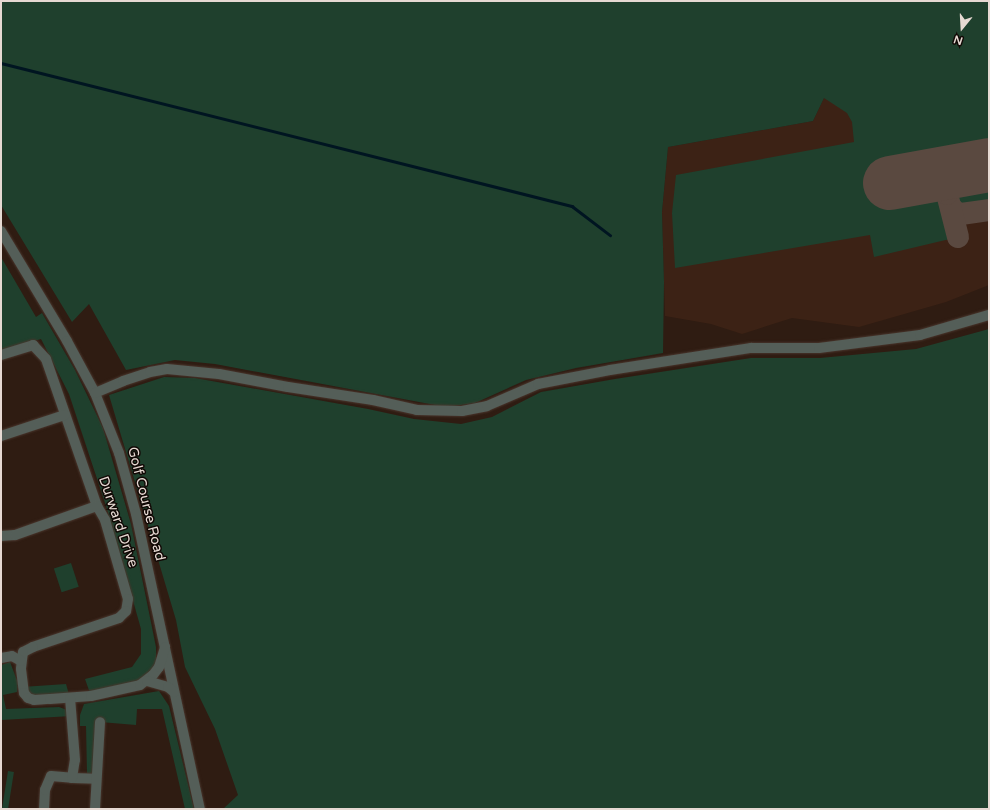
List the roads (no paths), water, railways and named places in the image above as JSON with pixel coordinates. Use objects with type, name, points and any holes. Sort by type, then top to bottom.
[{"type":"street","name":"Golf Course Road","points":[[1,231],[67,341],[96,393],[114,440],[128,481],[200,809]]},
{"type":"street","points":[[96,393],[123,380],[150,372],[167,369],[219,374],[288,387],[373,400],[417,410],[462,411],[487,406],[538,384],[610,370],[751,348],[819,348],[920,335],[989,315]]},
{"type":"street","name":"Durward Drive","points":[[1,355],[33,345],[46,359],[97,506],[105,520],[128,598],[126,611],[119,618],[28,649],[23,652],[21,661]]},
{"type":"street","points":[[1,436],[65,415]]},
{"type":"street","points":[[1,536],[16,535],[97,506]]},
{"type":"street","points":[[147,682],[159,667],[165,646]]},
{"type":"street","points":[[1,658],[12,656],[21,661],[22,687],[28,698],[40,700],[70,698],[125,689],[147,682],[168,687],[174,692]]},
{"type":"street","points":[[70,698],[75,760],[72,778]]},
{"type":"street","points":[[95,809],[100,722]]},
{"type":"street","points":[[44,809],[45,790],[51,776],[96,779]]},
{"type":"waterway","points":[[1,63],[572,206],[610,235]]}]
